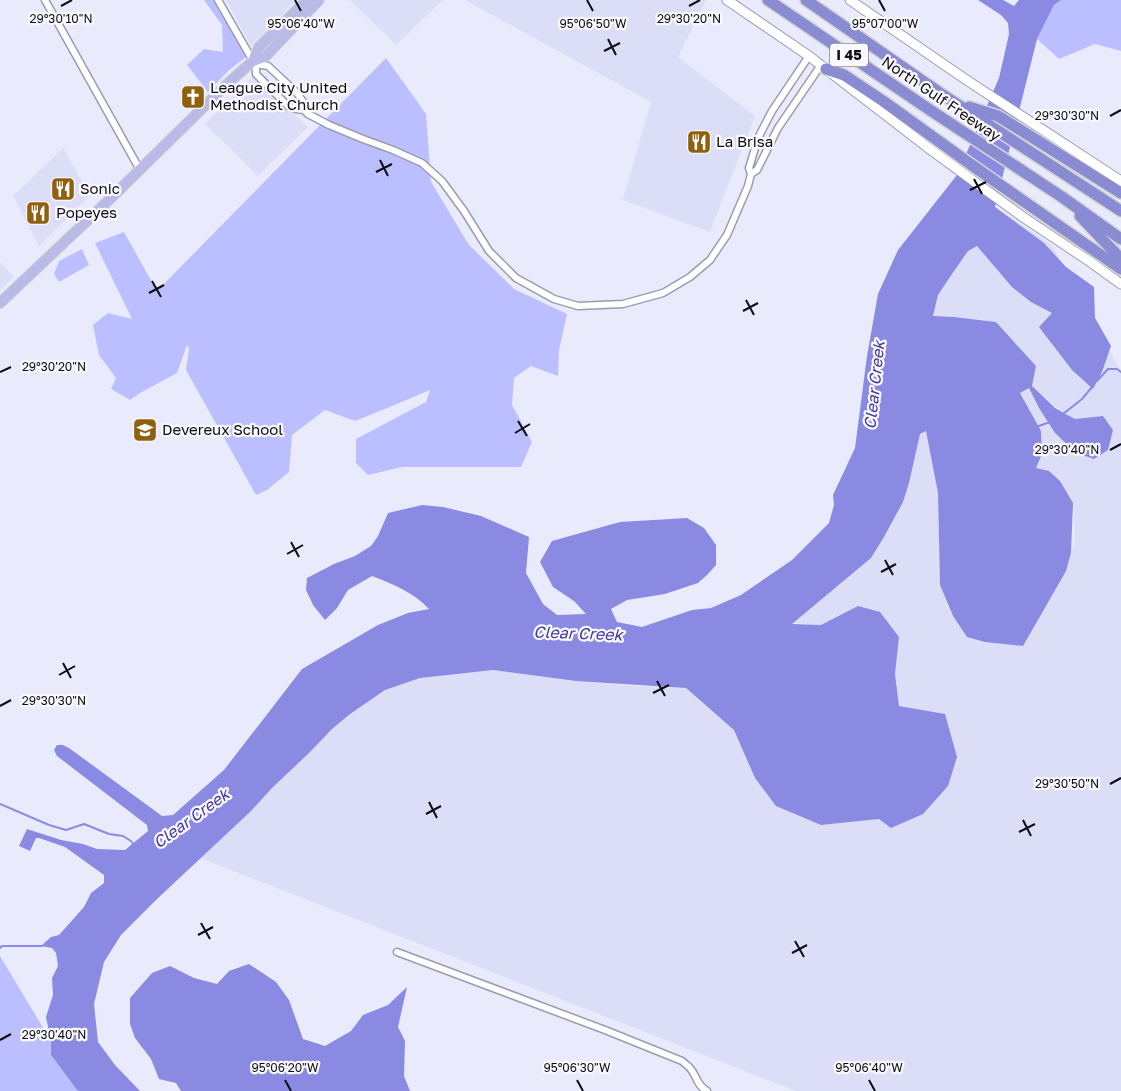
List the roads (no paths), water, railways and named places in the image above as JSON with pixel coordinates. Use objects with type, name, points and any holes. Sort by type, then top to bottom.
[{"type":"highway","name":"North Gulf Freeway","points":[[768,0],[930,110],[1062,196]]},
{"type":"highway","name":"North Gulf Freeway","points":[[806,0],[940,93],[1121,211]]},
{"type":"highway","points":[[823,67],[844,75],[1121,269]]},
{"type":"highway","points":[[954,102],[998,116],[1121,193]]},
{"type":"highway","points":[[1062,196],[1121,259]]},
{"type":"highway","name":"I 45","points":[[1062,196],[1121,239]]},
{"type":"main road","points":[[255,63],[260,47],[307,0]]},
{"type":"main road","points":[[0,303],[226,85],[266,56],[319,0]]},
{"type":"main road","points":[[727,0],[809,56],[1023,217],[1089,260],[1121,284]]},
{"type":"main road","points":[[850,0],[968,81],[1121,181]]},
{"type":"street","points":[[46,0],[140,170]]},
{"type":"street","points":[[218,0],[255,63],[256,74],[288,106],[304,110],[329,126],[422,163],[442,181],[489,251],[516,278],[554,299],[578,306],[623,304],[663,293],[690,277],[710,260],[727,235],[748,186],[751,174],[749,168],[758,138],[772,111],[809,56]]},
{"type":"street","points":[[255,63],[268,66],[297,93],[304,103],[304,110]]},
{"type":"street","points":[[751,174],[757,170],[778,128],[823,67]]},
{"type":"street","points":[[397,952],[596,1026],[682,1061],[690,1068],[704,1090],[707,1091]]},
{"type":"water","name":"Clear Creek","points":[[978,0],[1003,0],[1014,6],[1019,0],[1061,0],[1054,5],[1037,39],[995,207],[1044,243],[1066,267],[1094,287],[1095,318],[1111,346],[1102,372],[1093,389],[1072,370],[1039,327],[1052,313],[1031,302],[1012,287],[977,246],[968,251],[938,295],[933,316],[996,322],[1036,366],[1032,386],[1055,408],[1075,419],[1103,416],[1113,430],[1108,450],[1094,459],[1076,453],[1055,433],[1029,388],[1020,393],[1041,431],[1042,454],[1036,468],[1049,471],[1060,481],[1073,503],[1071,553],[1066,571],[1023,646],[985,642],[967,637],[953,616],[940,585],[938,493],[926,431],[920,434],[903,502],[871,558],[792,624],[821,625],[858,606],[880,612],[899,637],[895,674],[899,706],[945,714],[957,757],[948,786],[923,814],[891,828],[879,819],[821,825],[776,806],[755,778],[734,730],[686,688],[576,681],[493,670],[420,678],[385,690],[332,729],[251,811],[121,935],[104,962],[94,1004],[98,1042],[115,1065],[140,1091],[77,1090],[51,1055],[51,1041],[46,1017],[53,995],[52,978],[58,966],[56,953],[52,948],[41,946],[51,937],[59,935],[84,907],[91,893],[104,883],[104,875],[65,847],[39,838],[36,838],[30,851],[19,846],[27,829],[97,849],[125,850],[148,831],[147,825],[57,756],[54,750],[57,745],[69,748],[162,816],[173,815],[224,770],[302,669],[378,625],[408,613],[429,609],[409,593],[372,576],[348,590],[337,608],[325,620],[313,605],[306,590],[307,578],[355,556],[371,546],[378,536],[388,513],[422,505],[443,507],[481,516],[529,537],[526,573],[543,604],[557,615],[586,614],[574,601],[553,587],[540,562],[552,541],[620,522],[687,518],[704,528],[716,545],[716,565],[698,583],[665,594],[627,600],[611,609],[617,622],[642,627],[692,610],[711,608],[741,595],[792,560],[829,523],[834,505],[833,495],[855,448],[867,356],[878,294],[898,250],[957,175],[999,78],[1009,34],[1008,23],[1001,15]]},
{"type":"water","points":[[249,964],[276,982],[289,1000],[303,1039],[325,1046],[351,1031],[363,1015],[388,1005],[407,987],[398,1027],[405,1041],[404,1076],[410,1091],[181,1091],[176,1083],[159,1079],[151,1059],[135,1038],[130,1024],[130,998],[152,973],[170,966],[194,978],[217,984],[229,971]]},
{"type":"waterway","points":[[1097,381],[1108,369],[1117,369],[1121,372]]},
{"type":"waterway","points":[[1063,414],[1082,399],[1092,387]]},
{"type":"waterway","points":[[1036,427],[1050,422]]},
{"type":"waterway","points":[[0,804],[49,825],[66,830],[84,824],[109,834],[123,836],[134,845]]},
{"type":"waterway","points":[[0,948],[2,946],[42,946]]},
{"type":"place","name":"League City United Methodist Church","points":[[193,97]]},
{"type":"place","name":"La Brisa","points":[[699,142]]},
{"type":"place","name":"Sonic","points":[[63,189]]},
{"type":"place","name":"Popeyes","points":[[38,213]]},
{"type":"place","name":"Devereux School","points":[[145,430]]}]
